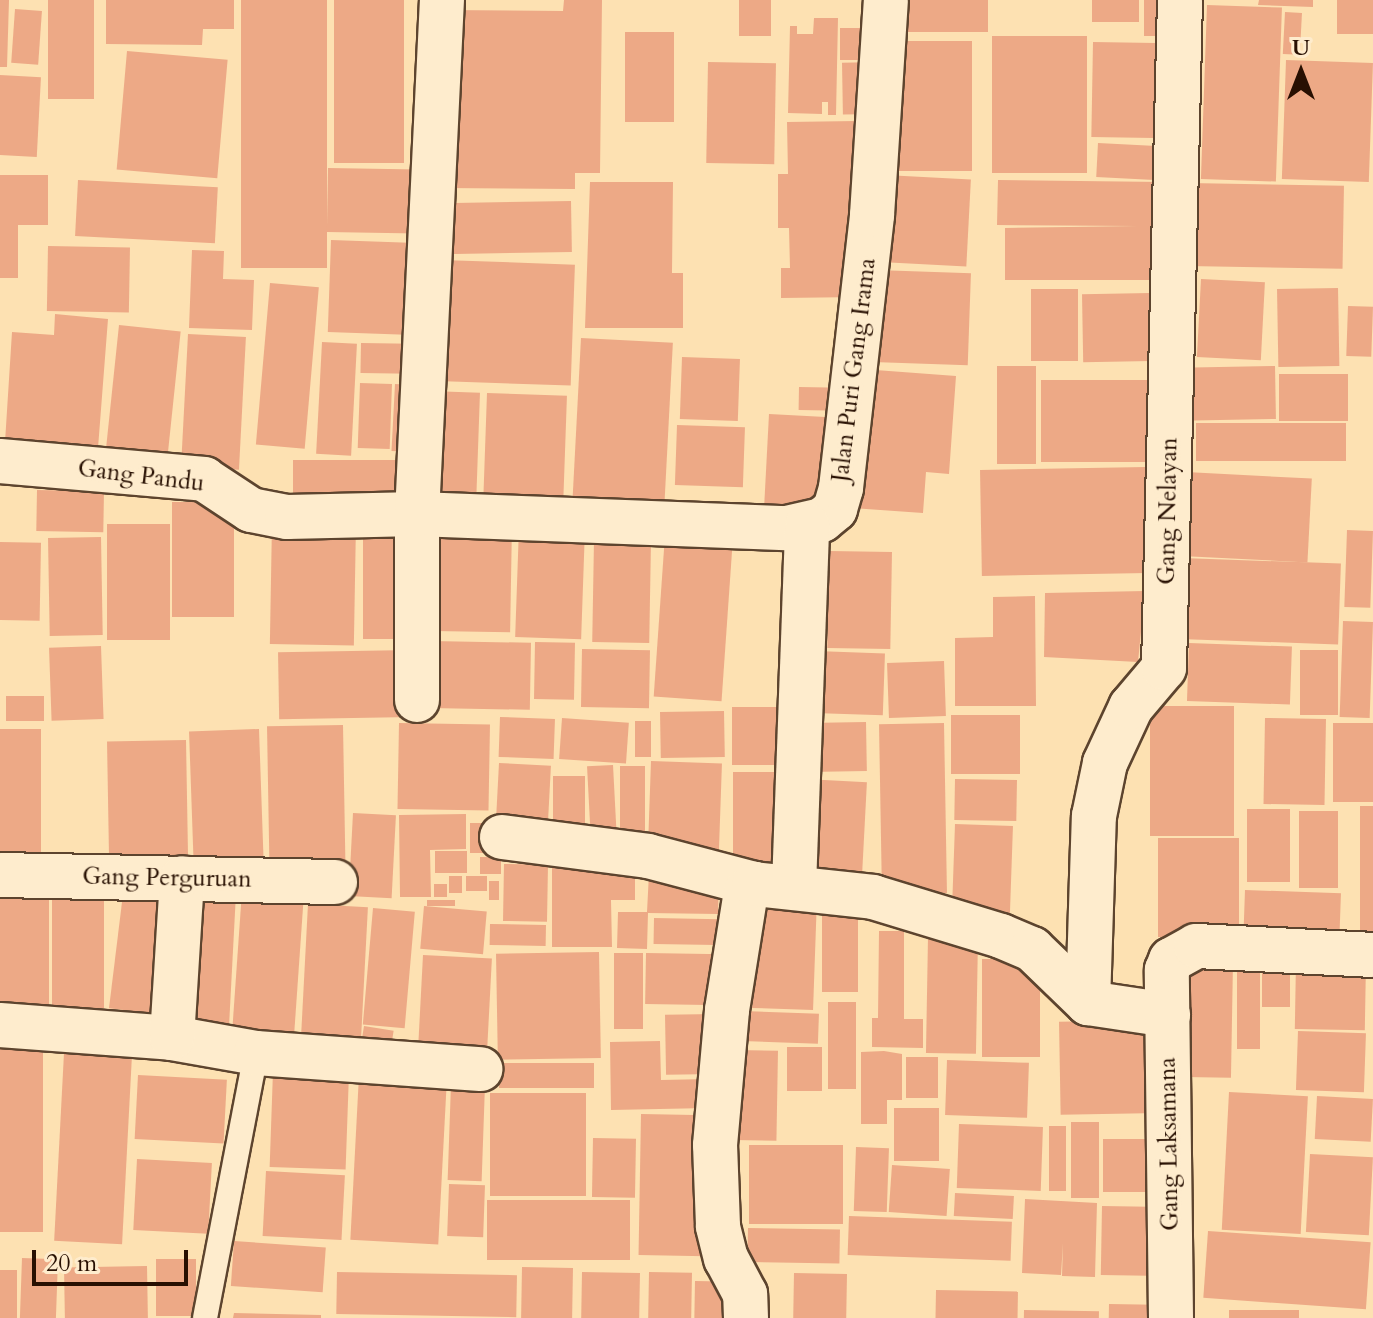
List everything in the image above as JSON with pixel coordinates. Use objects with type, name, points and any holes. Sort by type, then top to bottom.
[{"type":"street","points":[[417,700],[417,514],[442,0]]},
{"type":"street","name":"Jalan Puri Gang Irama","points":[[807,525],[835,509],[841,488],[872,215],[886,0]]},
{"type":"street","name":"Gang Nelayan","points":[[1088,1003],[1094,816],[1105,763],[1131,707],[1164,668],[1180,0]]},
{"type":"street","name":"Gang Pandu","points":[[0,461],[204,479],[251,510],[287,517],[417,514]]},
{"type":"street","points":[[417,514],[787,528],[807,525],[774,885]]},
{"type":"street","points":[[502,837],[648,856],[774,885],[873,897],[1025,943],[1088,1003],[1168,1015]]},
{"type":"street","name":"Gang Perguruan","points":[[0,875],[335,882]]},
{"type":"street","points":[[172,1038],[182,878]]},
{"type":"street","points":[[746,1318],[745,1294],[726,1259],[718,1226],[715,1145],[727,1010],[746,891],[774,885]]},
{"type":"street","name":"Gang Laksamana","points":[[1171,1318],[1167,970],[1178,952],[1196,946],[1373,955]]},
{"type":"street","points":[[0,1025],[172,1038],[256,1053],[480,1069]]},
{"type":"lane","points":[[205,1318],[256,1053]]},
{"type":"building","points":[[0,0],[9,0],[7,67],[0,67]]},
{"type":"building","points":[[48,0],[94,0],[94,99],[48,99]]},
{"type":"building","points":[[106,0],[234,0],[234,29],[203,29],[202,45],[106,44]]},
{"type":"building","points":[[241,0],[327,0],[327,268],[241,268]]},
{"type":"building","points":[[334,0],[404,0],[404,163],[334,163]]},
{"type":"building","points":[[564,0],[602,0],[600,173],[575,173],[575,189],[442,188],[443,10],[563,11]]},
{"type":"building","points":[[739,0],[771,0],[771,36],[739,36]]},
{"type":"building","points":[[897,0],[988,0],[988,32],[897,32]]},
{"type":"building","points":[[1092,0],[1139,0],[1139,22],[1092,22]]},
{"type":"building","points":[[1144,0],[1173,0],[1173,36],[1144,36]]},
{"type":"building","points":[[1259,0],[1313,0],[1313,7],[1258,5]]},
{"type":"building","points":[[1337,0],[1373,0],[1373,34],[1337,34]]},
{"type":"building","points":[[1207,5],[1282,8],[1276,182],[1201,179]]},
{"type":"building","points":[[15,9],[42,11],[38,65],[11,63]]},
{"type":"building","points":[[1285,12],[1302,13],[1300,55],[1283,54]]},
{"type":"building","points":[[814,18],[838,18],[836,115],[828,115],[828,102],[822,102],[822,114],[788,113],[790,26],[797,26],[797,34],[813,34]]},
{"type":"building","points":[[840,28],[880,28],[880,60],[840,60]]},
{"type":"building","points":[[625,32],[674,32],[674,122],[625,122]]},
{"type":"building","points":[[992,36],[1087,36],[1087,173],[992,173]]},
{"type":"building","points":[[896,41],[972,41],[972,171],[896,171]]},
{"type":"building","points":[[1093,42],[1171,43],[1169,138],[1091,137]]},
{"type":"building","points":[[127,51],[228,60],[217,178],[117,170]]},
{"type":"building","points":[[1286,60],[1373,63],[1369,182],[1282,179]]},
{"type":"building","points":[[708,62],[776,63],[774,164],[706,163]]},
{"type":"building","points":[[878,62],[879,114],[843,115],[842,63]]},
{"type":"building","points":[[0,75],[41,77],[37,157],[0,155]]},
{"type":"building","points":[[857,121],[860,297],[781,298],[781,268],[790,268],[789,228],[778,228],[778,174],[788,174],[787,122]]},
{"type":"building","points":[[1098,143],[1166,147],[1164,181],[1096,177]]},
{"type":"building","points":[[328,168],[418,170],[417,234],[327,232]]},
{"type":"building","points":[[0,175],[48,175],[48,225],[18,225],[18,278],[0,278]]},
{"type":"building","points":[[885,175],[971,180],[966,266],[880,262]]},
{"type":"building","points":[[78,180],[218,187],[215,243],[75,236]]},
{"type":"building","points":[[998,180],[1163,182],[1158,280],[1005,280],[1005,228],[1138,226],[997,225]]},
{"type":"building","points":[[590,182],[673,182],[672,273],[683,273],[683,328],[585,328]]},
{"type":"building","points":[[1189,183],[1344,186],[1343,269],[1188,266]]},
{"type":"building","points":[[571,201],[572,252],[441,254],[440,203]]},
{"type":"building","points":[[331,240],[409,243],[406,335],[328,332]]},
{"type":"building","points":[[48,246],[130,247],[129,312],[47,311]]},
{"type":"building","points":[[192,250],[224,251],[223,279],[254,280],[252,330],[189,328]]},
{"type":"building","points":[[442,260],[575,265],[571,386],[438,381]]},
{"type":"building","points":[[876,270],[971,273],[968,365],[873,362]]},
{"type":"building","points":[[1201,279],[1265,282],[1261,360],[1197,357]]},
{"type":"building","points":[[270,283],[319,287],[305,449],[256,444]]},
{"type":"building","points":[[1338,288],[1339,366],[1278,367],[1277,289]]},
{"type":"building","points":[[1031,289],[1078,289],[1078,361],[1031,361]]},
{"type":"building","points":[[1150,293],[1151,361],[1083,362],[1082,294]]},
{"type":"building","points":[[1348,306],[1373,307],[1371,357],[1346,356]]},
{"type":"building","points":[[55,314],[108,319],[98,448],[5,442],[12,332],[54,335]]},
{"type":"building","points":[[119,325],[181,331],[166,473],[104,466]]},
{"type":"building","points":[[188,334],[246,337],[239,470],[181,467]]},
{"type":"building","points":[[581,338],[673,343],[664,515],[572,510]]},
{"type":"building","points":[[322,342],[357,344],[351,456],[316,454]]},
{"type":"building","points":[[361,343],[411,344],[410,374],[360,373]]},
{"type":"building","points":[[682,357],[740,359],[738,421],[680,419]]},
{"type":"building","points":[[997,366],[1036,366],[1036,464],[997,464]]},
{"type":"building","points":[[1275,366],[1276,419],[1194,420],[1193,367]]},
{"type":"building","points":[[862,369],[956,376],[949,474],[926,472],[923,513],[852,508]]},
{"type":"building","points":[[1279,374],[1348,374],[1348,421],[1279,421]]},
{"type":"building","points":[[1041,380],[1157,380],[1157,462],[1041,462]]},
{"type":"building","points":[[360,383],[392,384],[390,449],[358,448]]},
{"type":"building","points":[[395,384],[417,385],[413,452],[391,451]]},
{"type":"building","points":[[799,387],[843,388],[843,411],[799,410]]},
{"type":"building","points":[[430,391],[480,393],[476,507],[426,505]]},
{"type":"building","points":[[487,393],[567,396],[563,506],[483,503]]},
{"type":"building","points":[[769,414],[835,417],[830,512],[764,509]]},
{"type":"building","points":[[1196,423],[1346,423],[1346,461],[1196,461]]},
{"type":"building","points":[[677,425],[745,427],[743,487],[675,485]]},
{"type":"building","points":[[293,460],[408,460],[408,509],[293,509]]},
{"type":"building","points":[[1146,467],[1148,573],[982,576],[980,470]]},
{"type":"building","points":[[1186,472],[1312,479],[1307,562],[1182,556]]},
{"type":"building","points":[[37,490],[104,491],[103,532],[36,531]]},
{"type":"building","points":[[172,502],[234,502],[234,617],[172,617]]},
{"type":"building","points":[[272,522],[356,523],[354,645],[270,644]]},
{"type":"building","points":[[363,522],[412,522],[412,639],[363,639]]},
{"type":"building","points":[[435,523],[512,524],[510,632],[433,631]]},
{"type":"building","points":[[107,524],[170,524],[170,640],[107,640]]},
{"type":"building","points":[[519,527],[585,529],[581,639],[515,637]]},
{"type":"building","points":[[1347,530],[1373,531],[1370,608],[1344,607]]},
{"type":"building","points":[[665,535],[733,540],[722,701],[654,697]]},
{"type":"building","points":[[101,537],[103,635],[50,636],[48,538]]},
{"type":"building","points":[[594,540],[651,541],[649,643],[592,642]]},
{"type":"building","points":[[0,542],[41,543],[40,621],[0,620]]},
{"type":"building","points":[[829,551],[892,552],[890,649],[827,648]]},
{"type":"building","points":[[1182,558],[1341,564],[1338,644],[1179,639]]},
{"type":"building","points":[[1145,591],[1138,662],[1044,657],[1045,593]]},
{"type":"building","points":[[1035,596],[1036,706],[955,706],[955,638],[993,637],[993,597]]},
{"type":"building","points":[[1343,621],[1373,622],[1370,718],[1340,717]]},
{"type":"building","points":[[431,641],[531,643],[530,710],[430,708]]},
{"type":"building","points":[[535,642],[575,643],[574,700],[534,699]]},
{"type":"building","points":[[1189,643],[1292,647],[1290,705],[1187,701]]},
{"type":"building","points":[[101,646],[104,719],[52,721],[49,648]]},
{"type":"building","points":[[582,649],[650,650],[649,708],[581,707]]},
{"type":"building","points":[[411,650],[412,717],[279,719],[278,652]]},
{"type":"building","points":[[1300,650],[1338,650],[1338,715],[1300,715]]},
{"type":"building","points":[[816,651],[885,653],[883,715],[814,713]]},
{"type":"building","points":[[944,661],[946,716],[889,718],[887,663]]},
{"type":"building","points":[[6,696],[44,696],[44,721],[6,721]]},
{"type":"building","points":[[1150,706],[1234,706],[1234,836],[1150,836]]},
{"type":"building","points":[[732,707],[787,707],[787,765],[732,765]]},
{"type":"building","points":[[724,711],[725,757],[661,758],[660,712]]},
{"type":"building","points":[[951,715],[1020,715],[1020,774],[951,774]]},
{"type":"building","points":[[500,717],[555,719],[554,759],[499,757]]},
{"type":"building","points":[[562,718],[629,723],[626,764],[559,759]]},
{"type":"building","points":[[1265,718],[1326,719],[1324,805],[1263,804]]},
{"type":"building","points":[[635,721],[651,721],[651,757],[635,757]]},
{"type":"building","points":[[866,722],[867,771],[808,772],[807,723]]},
{"type":"building","points":[[399,723],[490,725],[488,811],[397,809]]},
{"type":"building","points":[[944,723],[947,893],[882,894],[879,724]]},
{"type":"building","points":[[1333,723],[1373,723],[1373,802],[1333,802]]},
{"type":"building","points":[[343,725],[345,863],[269,864],[267,726]]},
{"type":"building","points":[[0,729],[41,729],[41,854],[0,854]]},
{"type":"building","points":[[259,729],[263,857],[194,859],[189,731]]},
{"type":"building","points":[[186,740],[188,864],[109,865],[107,741]]},
{"type":"building","points":[[651,761],[722,763],[719,853],[648,851]]},
{"type":"building","points":[[499,763],[551,766],[547,833],[495,830]]},
{"type":"building","points":[[613,765],[617,844],[591,845],[587,766]]},
{"type":"building","points":[[620,766],[645,766],[645,843],[620,843]]},
{"type":"building","points":[[733,772],[787,772],[787,869],[733,869]]},
{"type":"building","points":[[553,776],[585,776],[585,839],[553,839]]},
{"type":"building","points":[[805,779],[867,782],[862,884],[800,881]]},
{"type":"building","points":[[955,779],[1017,780],[1016,821],[954,820]]},
{"type":"building","points":[[1360,806],[1373,806],[1373,949],[1360,949]]},
{"type":"building","points":[[1247,809],[1290,809],[1290,882],[1247,882]]},
{"type":"building","points":[[1299,811],[1338,811],[1338,888],[1299,888]]},
{"type":"building","points":[[353,813],[396,815],[392,898],[349,896]]},
{"type":"building","points":[[466,814],[466,849],[430,850],[431,897],[400,897],[399,815]]},
{"type":"building","points":[[470,823],[484,823],[484,853],[470,853]]},
{"type":"building","points":[[955,824],[1013,826],[1010,921],[952,919]]},
{"type":"building","points":[[1158,838],[1239,838],[1239,937],[1158,937]]},
{"type":"building","points":[[435,851],[467,851],[467,873],[435,873]]},
{"type":"building","points":[[480,857],[501,857],[501,874],[480,874]]},
{"type":"building","points":[[635,862],[635,900],[611,900],[612,947],[552,947],[552,863]]},
{"type":"building","points":[[504,864],[548,865],[547,922],[503,921]]},
{"type":"building","points":[[649,873],[719,875],[718,914],[648,913],[647,949],[617,948],[618,912],[647,912]]},
{"type":"building","points":[[449,876],[462,876],[462,893],[449,893]]},
{"type":"building","points":[[466,876],[487,876],[487,891],[466,891]]},
{"type":"building","points":[[489,881],[499,881],[499,900],[489,900]]},
{"type":"building","points":[[0,883],[49,883],[49,1009],[0,1009]]},
{"type":"building","points":[[52,884],[104,884],[104,1008],[52,1008]]},
{"type":"building","points":[[434,884],[447,884],[447,897],[434,897]]},
{"type":"building","points":[[1245,890],[1341,893],[1339,946],[1243,943]]},
{"type":"building","points":[[242,891],[304,895],[294,1041],[232,1037]]},
{"type":"building","points":[[195,892],[236,894],[229,1024],[188,1022]]},
{"type":"building","points":[[123,894],[173,900],[159,1014],[109,1008]]},
{"type":"building","points":[[756,896],[817,898],[813,1010],[752,1008]]},
{"type":"building","points":[[822,898],[858,898],[858,992],[822,992]]},
{"type":"building","points":[[427,900],[455,900],[455,906],[427,906]]},
{"type":"building","points":[[308,904],[368,907],[361,1044],[301,1041]]},
{"type":"building","points":[[424,906],[487,911],[483,954],[420,949]]},
{"type":"building","points":[[373,908],[415,912],[405,1028],[363,1025]]},
{"type":"building","points":[[654,918],[733,919],[733,945],[654,944]]},
{"type":"building","points":[[490,924],[546,925],[546,946],[490,945]]},
{"type":"building","points":[[879,931],[904,931],[904,1019],[923,1019],[923,1048],[872,1047],[872,1018],[878,1018]]},
{"type":"building","points":[[928,937],[978,938],[976,1054],[926,1053]]},
{"type":"building","points":[[599,952],[601,1058],[498,1060],[496,954]]},
{"type":"building","points":[[614,953],[643,953],[643,1029],[614,1029]]},
{"type":"building","points":[[646,953],[724,954],[723,1005],[645,1004]]},
{"type":"building","points":[[423,955],[492,959],[486,1062],[418,1059]]},
{"type":"building","points":[[982,959],[1040,959],[1040,1057],[982,1057]]},
{"type":"building","points":[[1187,961],[1233,962],[1231,1078],[1185,1077]]},
{"type":"building","points":[[1237,961],[1260,961],[1260,1049],[1237,1049]]},
{"type":"building","points":[[1262,961],[1290,961],[1290,1007],[1262,1007]]},
{"type":"building","points":[[1296,961],[1366,962],[1365,1030],[1295,1029]]},
{"type":"building","points":[[828,1002],[856,1002],[856,1089],[828,1089]]},
{"type":"building","points":[[743,1011],[819,1014],[818,1044],[742,1041]]},
{"type":"building","points":[[715,1014],[716,1074],[666,1075],[665,1015]]},
{"type":"building","points":[[1158,1020],[1160,1113],[1061,1115],[1059,1022]]},
{"type":"building","points":[[364,1026],[394,1031],[391,1050],[361,1046]]},
{"type":"building","points":[[1298,1031],[1366,1033],[1364,1092],[1296,1090]]},
{"type":"building","points":[[0,1036],[43,1036],[43,1232],[0,1232]]},
{"type":"building","points":[[660,1041],[661,1080],[708,1079],[708,1108],[611,1110],[610,1042]]},
{"type":"building","points":[[787,1047],[822,1047],[822,1091],[787,1091]]},
{"type":"building","points":[[735,1050],[778,1051],[776,1141],[733,1140]]},
{"type":"building","points":[[861,1052],[902,1054],[902,1100],[887,1100],[887,1124],[861,1124]]},
{"type":"building","points":[[64,1053],[132,1057],[122,1244],[54,1241]]},
{"type":"building","points":[[906,1057],[938,1057],[938,1098],[906,1098]]},
{"type":"building","points":[[947,1060],[1029,1063],[1027,1118],[945,1115]]},
{"type":"building","points":[[499,1063],[594,1063],[594,1088],[499,1088]]},
{"type":"building","points":[[273,1071],[349,1074],[346,1170],[270,1167]]},
{"type":"building","points":[[138,1075],[227,1080],[224,1144],[135,1139]]},
{"type":"building","points":[[359,1075],[447,1080],[438,1244],[350,1240]]},
{"type":"building","points":[[451,1084],[485,1085],[482,1181],[448,1180]]},
{"type":"building","points":[[1229,1092],[1308,1096],[1301,1234],[1222,1230]]},
{"type":"building","points":[[490,1093],[586,1093],[586,1196],[490,1196]]},
{"type":"building","points":[[1317,1096],[1373,1099],[1371,1142],[1315,1139]]},
{"type":"building","points":[[894,1108],[939,1108],[939,1161],[894,1161]]},
{"type":"building","points":[[641,1114],[708,1115],[706,1256],[639,1255]]},
{"type":"building","points":[[1071,1122],[1099,1122],[1099,1198],[1071,1198]]},
{"type":"building","points":[[959,1124],[1043,1127],[1041,1191],[957,1188]]},
{"type":"building","points":[[1049,1126],[1066,1126],[1066,1191],[1049,1191]]},
{"type":"building","points":[[593,1138],[636,1139],[635,1198],[592,1197]]},
{"type":"building","points":[[1103,1139],[1163,1139],[1163,1192],[1103,1192]]},
{"type":"building","points":[[749,1145],[843,1145],[843,1224],[749,1224]]},
{"type":"building","points":[[856,1147],[889,1148],[887,1212],[854,1211]]},
{"type":"building","points":[[1310,1154],[1373,1157],[1369,1235],[1306,1232]]},
{"type":"building","points":[[137,1159],[212,1163],[208,1234],[133,1230]]},
{"type":"building","points":[[892,1165],[950,1169],[947,1216],[889,1212]]},
{"type":"building","points":[[266,1171],[345,1175],[341,1240],[263,1236]]},
{"type":"building","points":[[449,1184],[485,1185],[483,1237],[447,1236]]},
{"type":"building","points":[[955,1193],[1014,1196],[1013,1219],[954,1216]]},
{"type":"building","points":[[1025,1199],[1097,1203],[1095,1277],[1062,1276],[1063,1243],[1061,1275],[1022,1273]]},
{"type":"building","points":[[487,1200],[630,1200],[630,1260],[487,1260]]},
{"type":"building","points":[[1102,1206],[1165,1207],[1164,1276],[1101,1275]]},
{"type":"building","points":[[849,1216],[1012,1222],[1011,1261],[848,1255]]},
{"type":"building","points":[[748,1228],[840,1230],[839,1264],[747,1262]]},
{"type":"building","points":[[1208,1231],[1371,1242],[1366,1309],[1203,1298]]},
{"type":"building","points":[[234,1241],[326,1247],[323,1292],[231,1286]]},
{"type":"building","points":[[22,1258],[58,1259],[56,1318],[20,1318]]},
{"type":"building","points":[[156,1259],[196,1259],[196,1316],[156,1316]]},
{"type":"building","points":[[147,1266],[148,1318],[65,1318],[64,1267]]},
{"type":"building","points":[[522,1267],[573,1268],[572,1318],[521,1318]]},
{"type":"building","points":[[0,1270],[17,1270],[17,1318],[0,1318]]},
{"type":"building","points":[[337,1272],[517,1275],[516,1317],[336,1314]]},
{"type":"building","points":[[582,1272],[640,1273],[639,1318],[581,1318]]},
{"type":"building","points":[[649,1272],[692,1273],[691,1318],[648,1318]]},
{"type":"building","points":[[794,1273],[847,1274],[846,1318],[793,1318]]},
{"type":"building","points":[[695,1281],[737,1282],[736,1318],[694,1318]]},
{"type":"building","points":[[936,1290],[1018,1291],[1018,1318],[936,1318]]},
{"type":"building","points":[[1109,1304],[1170,1305],[1170,1318],[1109,1318]]},
{"type":"building","points":[[1024,1310],[1099,1311],[1099,1318],[1024,1318]]},
{"type":"building","points":[[1229,1310],[1299,1310],[1299,1318],[1229,1318]]},
{"type":"building","points":[[234,1313],[321,1315],[321,1318],[233,1318]]}]
